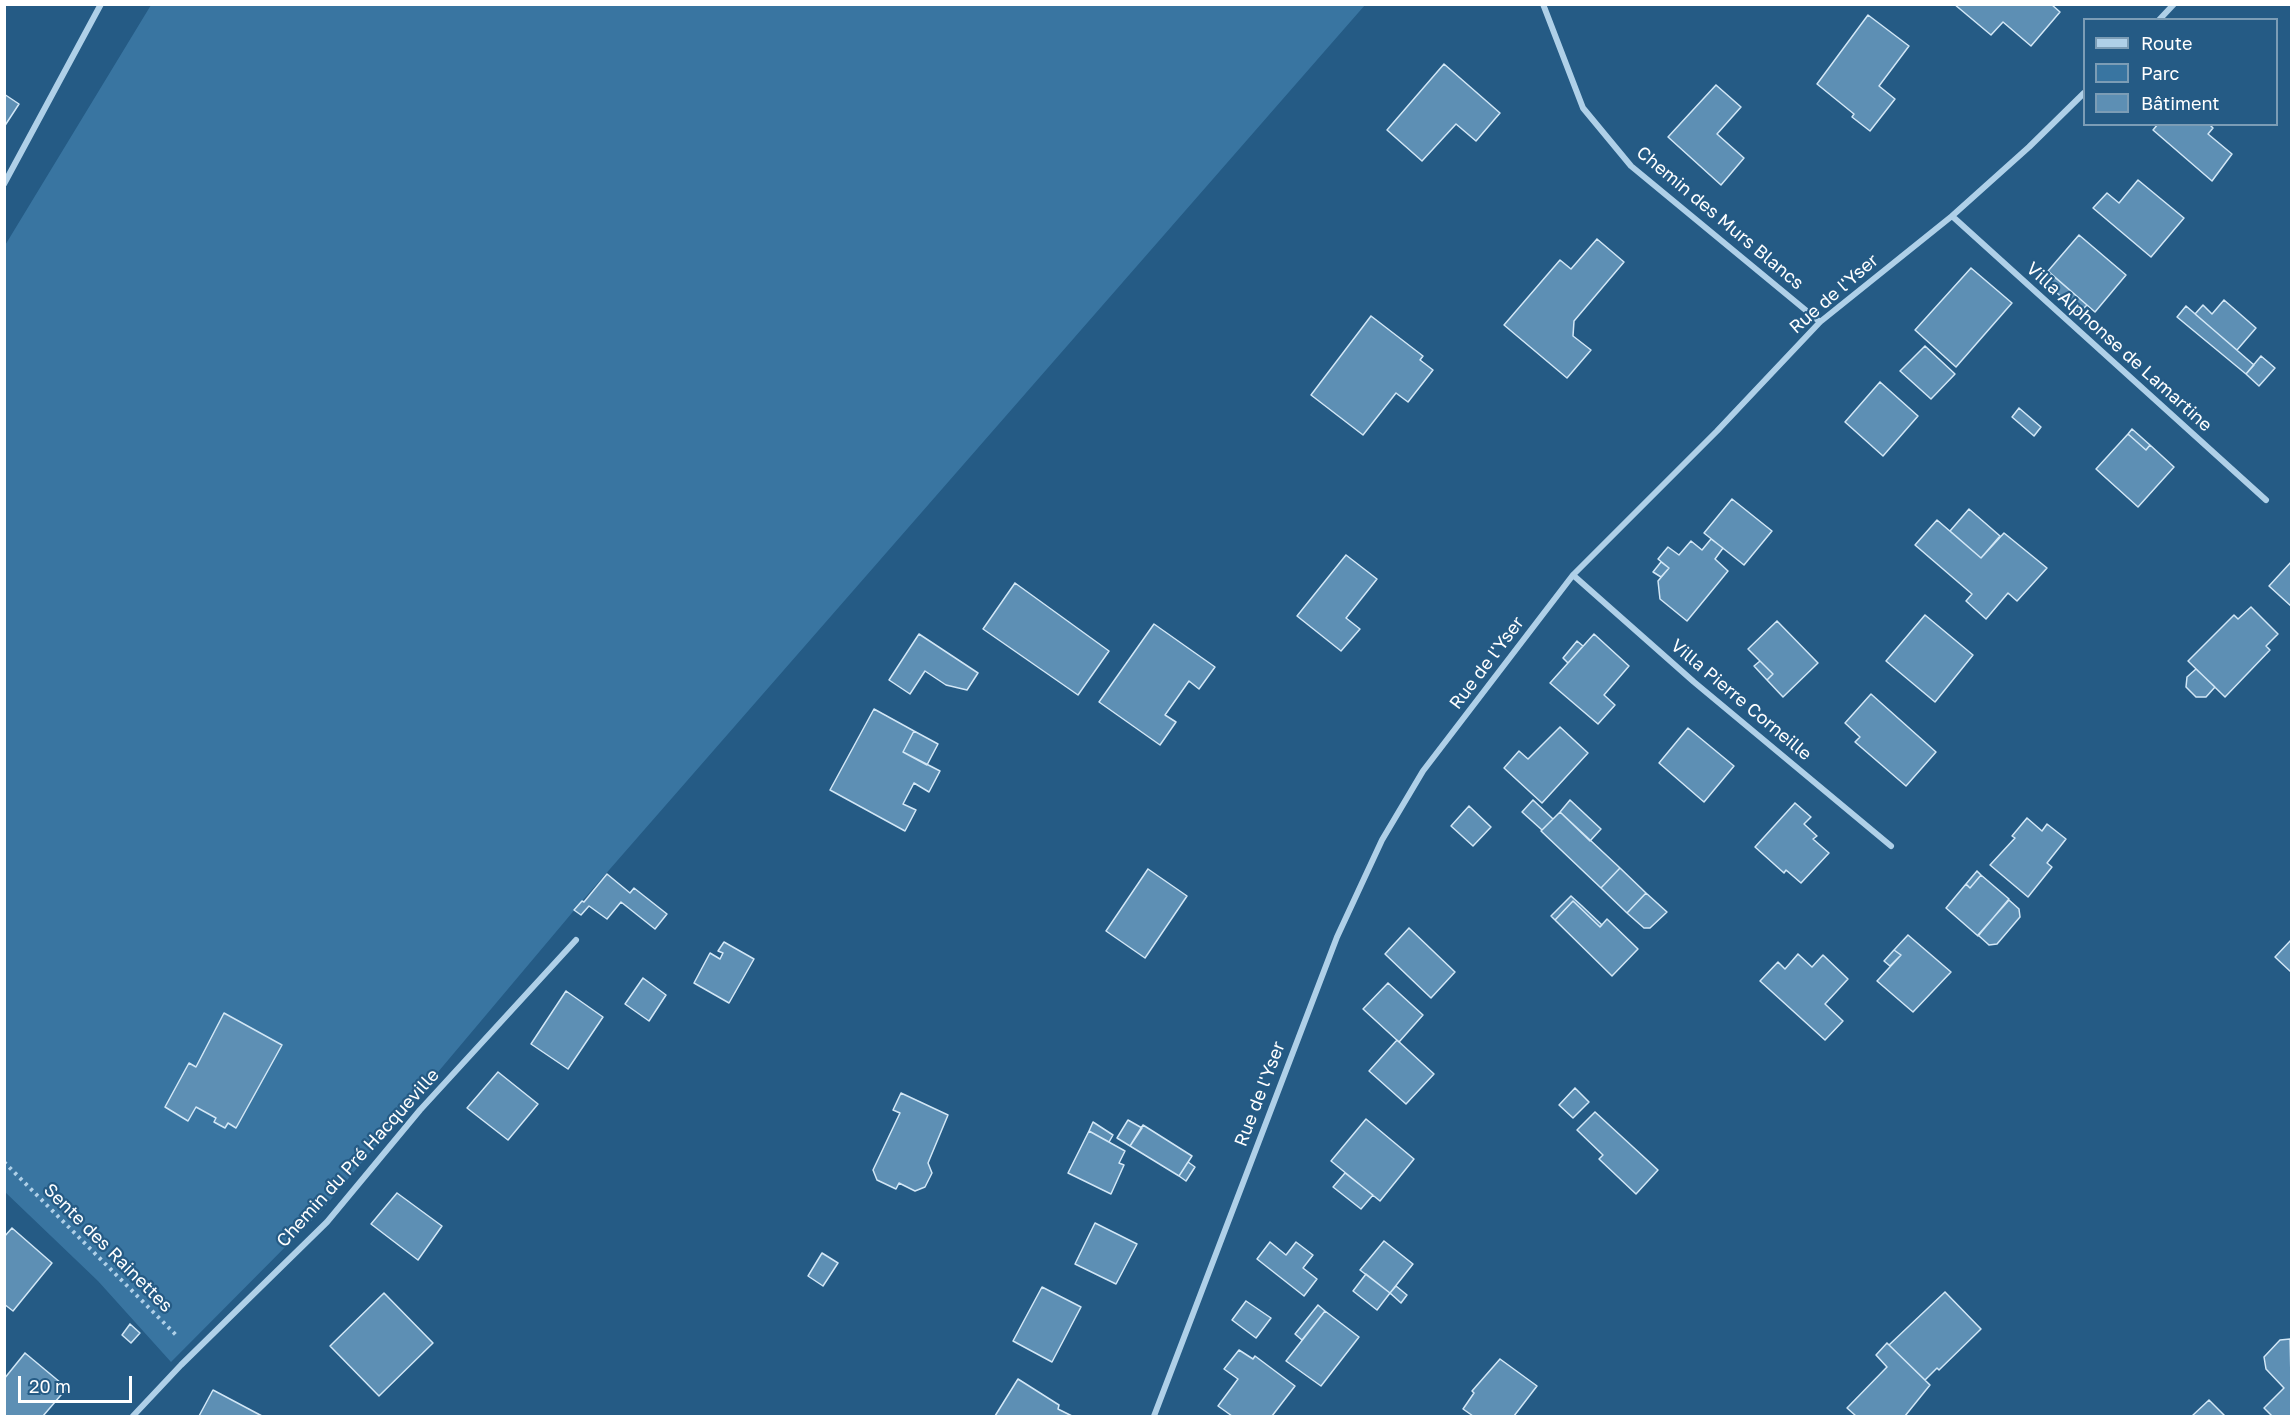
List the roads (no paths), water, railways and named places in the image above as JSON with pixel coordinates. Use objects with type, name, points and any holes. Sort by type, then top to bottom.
[{"type":"street","points":[[4,184],[101,4]]},
{"type":"street","name":"Chemin des Murs Blancs","points":[[1543,4],[1583,108],[1631,166],[1820,322]]},
{"type":"street","points":[[2161,18],[2174,4]]},
{"type":"street","name":"Rue de l'Yser","points":[[1154,1416],[1337,937],[1382,840],[1423,771],[1573,575],[1717,431],[1820,322],[1952,216],[2030,147],[2083,95]]},
{"type":"street","name":"Villa Alphonse de Lamartine","points":[[1952,216],[2266,500]]},
{"type":"street","name":"Villa Pierre Corneille","points":[[1573,575],[1694,682],[1891,846]]},
{"type":"street","name":"Chemin du Pré Hacqueville","points":[[134,1416],[193,1352],[327,1222],[420,1110],[576,940]]}]
